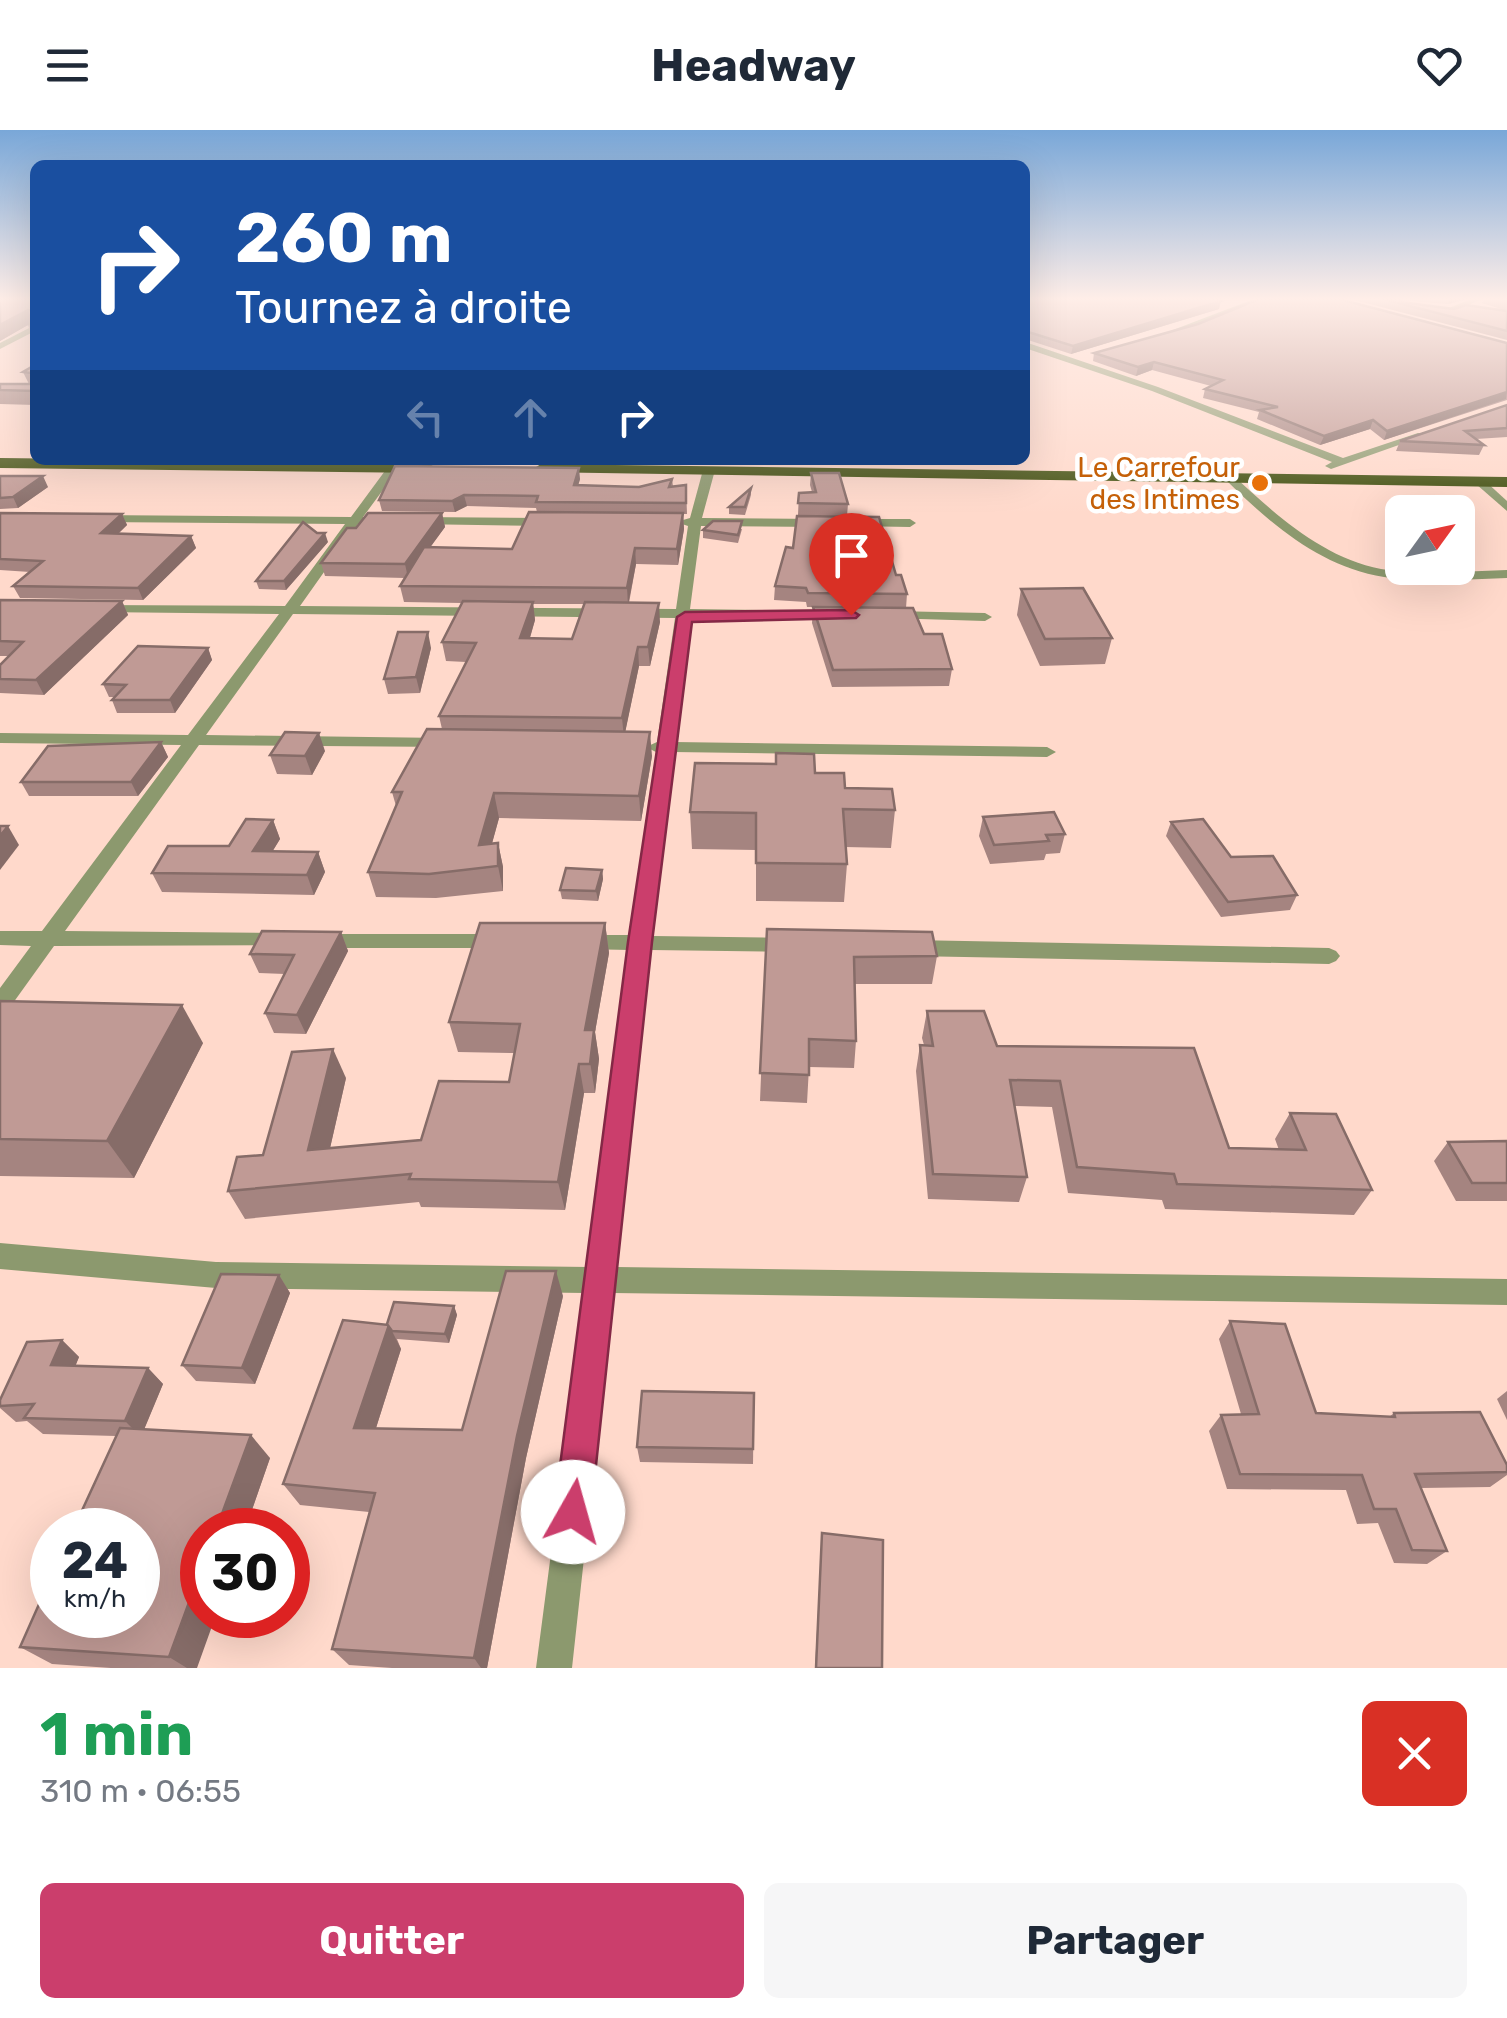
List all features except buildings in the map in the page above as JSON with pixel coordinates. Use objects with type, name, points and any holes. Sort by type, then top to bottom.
[{"type":"highway","points":[[0,452],[30,453]]},
{"type":"highway","points":[[0,463],[30,463]]},
{"type":"highway","points":[[1030,464],[1507,471]]},
{"type":"highway","points":[[410,465],[452,468]]},
{"type":"highway","points":[[531,469],[1507,482]]},
{"type":"street","points":[[1101,371],[1342,462]]},
{"type":"street","points":[[1325,468],[1434,431]]},
{"type":"street","points":[[0,1004],[43,939],[197,738],[350,521],[395,465]]},
{"type":"street","points":[[554,1668],[665,747],[695,522],[709,470]]},
{"type":"street","points":[[1232,480],[1306,540],[1364,568],[1385,573],[1507,574]]},
{"type":"street","points":[[1480,482],[1507,506]]},
{"type":"street","points":[[78,517],[561,522]]},
{"type":"street","points":[[657,522],[910,523]]},
{"type":"street","points":[[76,608],[685,617],[864,614]]},
{"type":"street","points":[[883,614],[985,617]]},
{"type":"street","points":[[0,738],[470,743]]},
{"type":"street","points":[[626,746],[1047,752]]},
{"type":"street","points":[[0,938],[521,942]]},
{"type":"street","points":[[561,942],[817,946]]},
{"type":"street","points":[[896,947],[1329,956]]},
{"type":"street","points":[[0,1256],[216,1275],[1507,1292]]},
{"type":"place","name":"Le Carrefour des Intimes","points":[[1260,483]]},
{"type":"route","points":[[573,1512],[640,942],[685,617],[851,615]]}]
